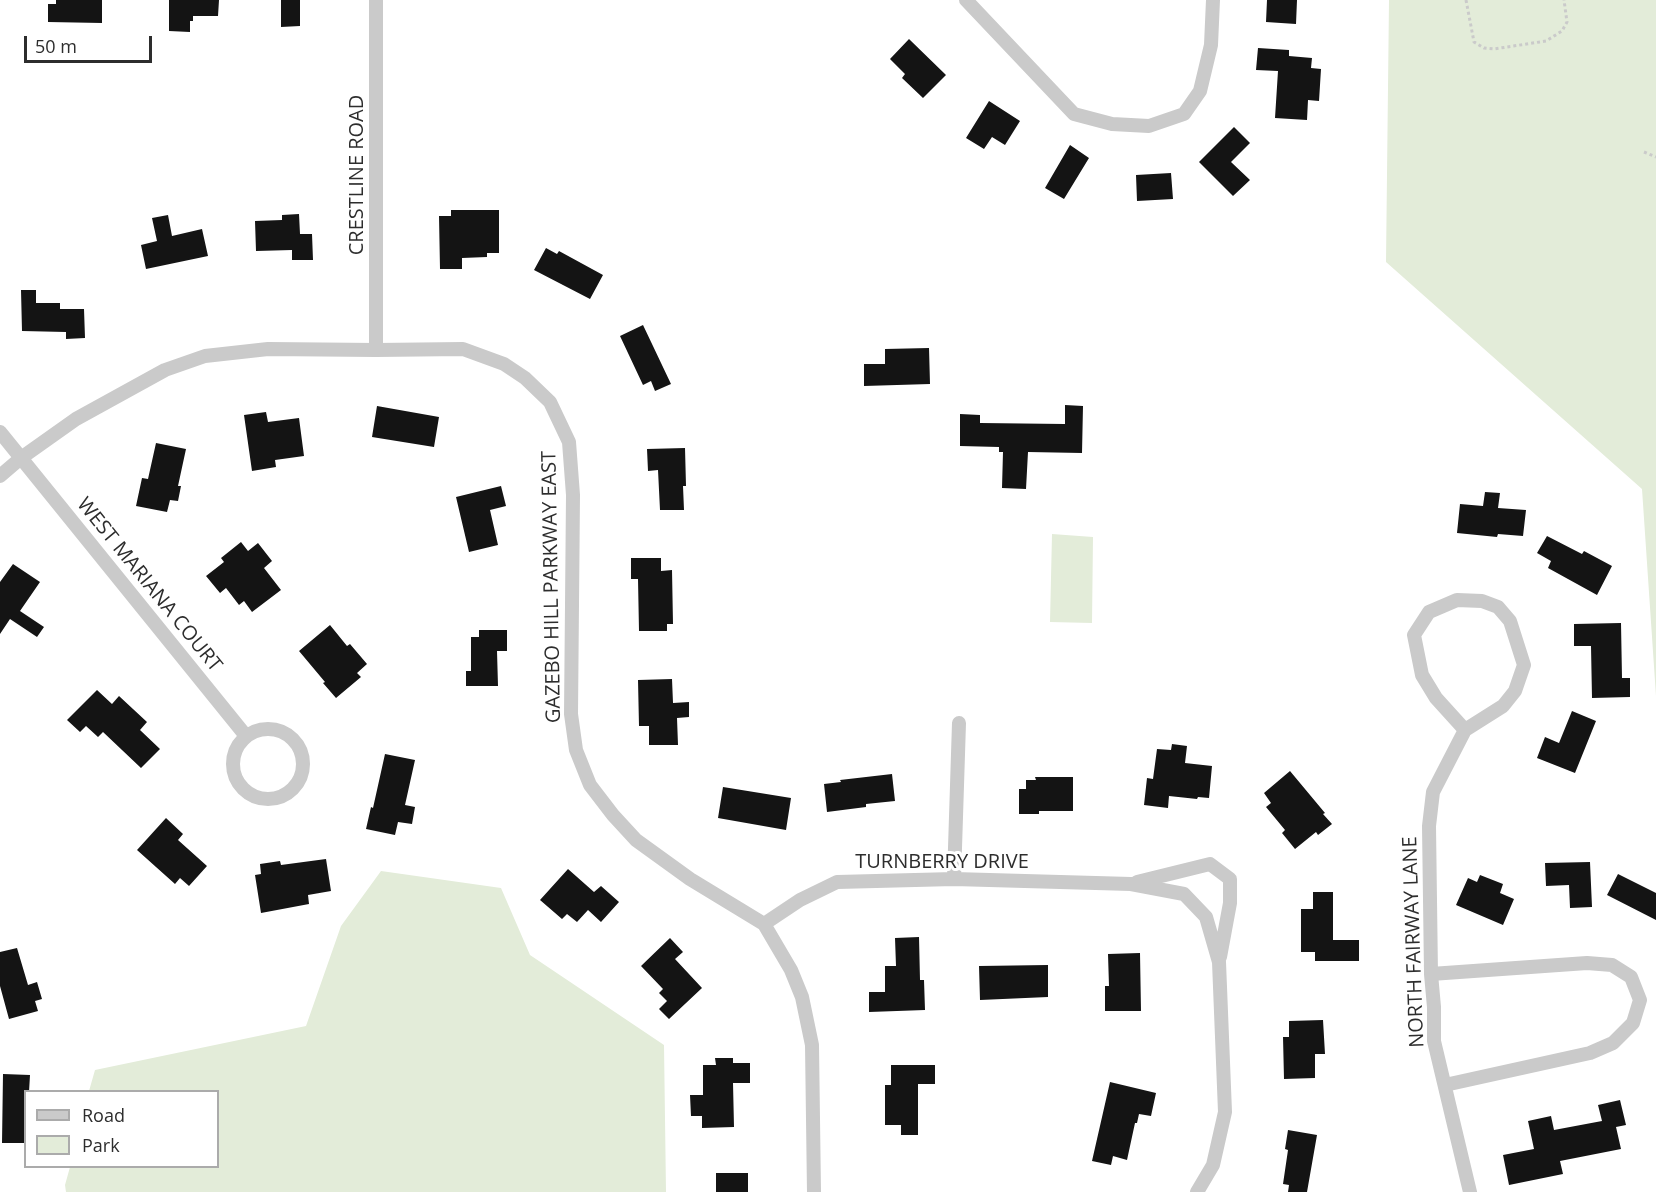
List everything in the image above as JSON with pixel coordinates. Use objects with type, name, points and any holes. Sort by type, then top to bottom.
[{"type":"street","name":"CRESTLINE ROAD","points":[[376,0],[376,350]]},
{"type":"street","points":[[966,0],[1074,114],[1112,124],[1149,126],[1184,114],[1200,91],[1211,45],[1213,0]]},
{"type":"street","name":"GAZEBO HILL PARKWAY EAST","points":[[0,476],[21,458],[76,419],[165,370],[205,356],[268,349],[463,349],[504,364],[525,378],[550,402],[569,442],[573,495],[571,714],[576,750],[590,785],[636,840],[690,879],[764,924],[791,970],[798,988],[812,1045],[814,1192]]},
{"type":"street","name":"WEST MARIANA COURT","points":[[0,432],[246,736]]},
{"type":"street","points":[[1457,600],[1482,601],[1498,607],[1510,621],[1524,665],[1515,691],[1503,705],[1465,730],[1436,698],[1422,675],[1414,635],[1429,612],[1457,600]]},
{"type":"street","points":[[954,879],[959,723]]},
{"type":"street","points":[[278,730],[296,742],[303,763],[297,784],[289,792],[266,799],[254,796],[237,780],[233,768],[234,756],[238,745],[246,736],[256,731],[278,730]]},
{"type":"street","name":"NORTH FAIRWAY LANE","points":[[1465,730],[1432,792],[1429,825],[1434,1041],[1470,1192]]},
{"type":"street","name":"TURNBERRY DRIVE","points":[[1131,884],[1210,864],[1230,879],[1230,903],[1219,962],[1225,1112],[1213,1165],[1197,1192]]},
{"type":"street","name":"TURNBERRY DRIVE","points":[[764,924],[800,900],[837,882],[954,879],[1131,884],[1184,894],[1206,917],[1219,962]]},
{"type":"street","points":[[1431,974],[1587,963],[1612,965],[1631,977],[1640,1000],[1633,1023],[1613,1043],[1590,1053],[1445,1085]]},
{"type":"path","points":[[1466,0],[1474,42],[1484,48],[1494,49],[1546,41],[1562,31],[1567,22],[1564,0]]},
{"type":"path","points":[[1644,152],[1656,157]]},
{"type":"green space","points":[[1389,0],[1656,0],[1656,696],[1642,489],[1386,262]]},
{"type":"green space","points":[[1052,534],[1093,537],[1092,623],[1050,622]]},
{"type":"green space","points":[[381,871],[501,888],[530,955],[664,1045],[666,1192],[66,1192],[65,1185],[70,1168],[219,1168],[219,1090],[89,1090],[95,1070],[306,1026],[341,926]]},
{"type":"building","points":[[56,0],[102,0],[102,23],[48,22],[48,4],[56,4]]},
{"type":"building","points":[[169,0],[219,0],[218,16],[193,16],[193,21],[190,21],[190,32],[169,31]]},
{"type":"building","points":[[281,0],[300,0],[300,26],[281,27]]},
{"type":"building","points":[[1267,0],[1297,0],[1296,24],[1266,22]]},
{"type":"building","points":[[909,39],[946,75],[923,98],[902,78],[905,74],[890,59]]},
{"type":"building","points":[[1258,48],[1289,50],[1289,56],[1312,58],[1311,68],[1321,69],[1319,101],[1308,100],[1307,120],[1275,118],[1278,71],[1256,70]]},
{"type":"building","points":[[989,101],[1020,121],[1005,145],[992,137],[984,149],[966,138]]},
{"type":"building","points":[[1234,127],[1250,143],[1231,162],[1250,180],[1233,196],[1199,162]]},
{"type":"building","points":[[1070,145],[1089,158],[1064,199],[1045,188]]},
{"type":"building","points":[[1171,173],[1173,199],[1137,201],[1136,175]]},
{"type":"building","points":[[451,210],[499,210],[499,253],[487,253],[487,257],[462,258],[462,269],[440,269],[439,216],[451,216]]},
{"type":"building","points":[[299,214],[300,234],[312,234],[313,260],[292,260],[292,250],[256,251],[255,221],[282,220],[282,215]]},
{"type":"building","points":[[168,215],[172,236],[202,229],[208,256],[146,269],[141,245],[157,241],[152,218]]},
{"type":"building","points":[[546,248],[557,254],[559,251],[603,275],[590,299],[534,270]]},
{"type":"building","points":[[21,290],[36,290],[36,303],[60,303],[60,309],[84,309],[85,338],[66,339],[66,332],[22,331]]},
{"type":"building","points":[[643,325],[671,384],[655,391],[651,381],[643,385],[620,336]]},
{"type":"building","points":[[929,348],[930,384],[864,386],[864,364],[885,364],[885,349]]},
{"type":"building","points":[[1065,405],[1083,406],[1082,453],[1028,452],[1026,489],[1002,488],[1003,452],[999,452],[999,447],[960,446],[960,414],[980,415],[980,423],[1065,424]]},
{"type":"building","points":[[377,406],[439,417],[434,447],[372,437]]},
{"type":"building","points":[[266,412],[268,422],[299,418],[304,456],[275,460],[276,467],[252,471],[244,415]]},
{"type":"building","points":[[156,443],[186,449],[178,486],[181,486],[178,501],[170,500],[167,512],[136,506],[142,478],[148,479]]},
{"type":"building","points":[[685,448],[684,510],[660,510],[658,470],[648,471],[647,449]]},
{"type":"building","points":[[501,486],[506,506],[490,510],[498,545],[469,552],[456,497]]},
{"type":"building","points":[[1485,492],[1500,493],[1498,508],[1526,510],[1523,536],[1498,534],[1497,537],[1457,533],[1460,504],[1483,506]]},
{"type":"building","points":[[1547,536],[1582,554],[1584,551],[1612,566],[1597,595],[1548,568],[1551,561],[1537,553]]},
{"type":"building","points":[[241,542],[248,551],[258,543],[272,561],[264,568],[281,590],[252,612],[244,601],[239,605],[226,588],[220,593],[206,576],[224,562],[221,558]]},
{"type":"building","points":[[631,558],[661,558],[661,571],[672,570],[673,624],[667,624],[667,631],[639,631],[638,579],[631,579]]},
{"type":"building","points":[[13,564],[40,582],[20,611],[44,627],[37,637],[10,619],[0,634],[0,582]]},
{"type":"building","points":[[1621,623],[1622,678],[1630,678],[1630,697],[1592,698],[1591,646],[1574,646],[1574,624]]},
{"type":"building","points":[[330,625],[347,646],[350,644],[367,664],[357,673],[361,677],[336,698],[299,651]]},
{"type":"building","points":[[479,630],[507,630],[507,651],[497,651],[498,686],[466,686],[466,671],[471,671],[471,637],[479,637]]},
{"type":"building","points":[[672,679],[673,703],[689,702],[689,717],[677,718],[678,745],[649,745],[649,726],[639,726],[638,680]]},
{"type":"building","points":[[97,690],[112,704],[119,696],[147,722],[140,730],[160,749],[141,768],[103,732],[98,737],[86,726],[80,732],[67,720]]},
{"type":"building","points":[[1572,711],[1596,721],[1575,773],[1537,758],[1545,737],[1559,743]]},
{"type":"building","points":[[1172,744],[1187,746],[1185,763],[1212,766],[1209,798],[1169,796],[1168,808],[1144,805],[1147,778],[1153,779],[1157,749],[1171,750]]},
{"type":"building","points":[[385,754],[415,760],[405,805],[415,807],[412,824],[398,822],[395,835],[366,829]]},
{"type":"building","points":[[1290,771],[1332,824],[1318,835],[1316,832],[1295,849],[1282,833],[1285,830],[1266,807],[1271,803],[1264,793]]},
{"type":"building","points":[[892,774],[895,801],[827,812],[824,784]]},
{"type":"building","points":[[1035,777],[1073,777],[1073,811],[1039,811],[1039,814],[1019,814],[1019,789],[1026,789],[1026,780],[1036,780]]},
{"type":"building","points":[[723,787],[791,798],[786,830],[718,818]]},
{"type":"building","points":[[166,818],[183,834],[178,840],[207,866],[189,886],[180,878],[175,884],[137,850]]},
{"type":"building","points":[[326,859],[331,891],[308,895],[309,904],[261,913],[255,875],[261,874],[260,864],[280,861],[281,865]]},
{"type":"building","points":[[1590,862],[1592,907],[1570,908],[1569,885],[1546,886],[1545,863]]},
{"type":"building","points":[[568,869],[594,892],[601,886],[619,902],[601,922],[588,910],[577,922],[567,914],[562,919],[540,900]]},
{"type":"building","points":[[1618,874],[1656,893],[1656,920],[1607,895]]},
{"type":"building","points":[[1480,875],[1503,884],[1500,893],[1514,899],[1503,925],[1456,905],[1468,878],[1477,882]]},
{"type":"building","points":[[1313,892],[1333,892],[1333,940],[1359,940],[1359,961],[1315,961],[1315,952],[1301,952],[1301,909],[1313,909]]},
{"type":"building","points":[[919,937],[920,980],[924,980],[925,1010],[869,1012],[869,992],[885,992],[885,966],[896,966],[895,938]]},
{"type":"building","points":[[670,938],[683,952],[675,959],[702,988],[669,1019],[659,1009],[667,1001],[659,993],[663,989],[641,966]]},
{"type":"building","points":[[17,948],[28,985],[37,982],[42,999],[35,1001],[38,1011],[9,1019],[0,986],[0,952]]},
{"type":"building","points":[[1140,953],[1141,1011],[1105,1011],[1105,986],[1109,986],[1108,954]]},
{"type":"building","points":[[1048,965],[1048,997],[980,1000],[979,966]]},
{"type":"building","points":[[1323,1020],[1325,1054],[1315,1054],[1315,1078],[1284,1079],[1283,1037],[1289,1037],[1289,1021]]},
{"type":"building","points":[[715,1058],[733,1058],[733,1063],[750,1063],[750,1083],[733,1083],[734,1127],[702,1128],[702,1116],[691,1116],[690,1095],[703,1095],[703,1065],[716,1065]]},
{"type":"building","points":[[891,1065],[935,1065],[935,1084],[918,1084],[918,1135],[901,1135],[901,1125],[885,1125],[885,1085],[891,1085]]},
{"type":"building","points":[[3,1074],[30,1075],[29,1090],[24,1090],[24,1143],[2,1143]]},
{"type":"building","points":[[1110,1082],[1156,1093],[1151,1116],[1139,1114],[1137,1123],[1135,1123],[1127,1160],[1113,1156],[1111,1165],[1092,1161]]},
{"type":"building","points":[[1620,1100],[1626,1125],[1616,1127],[1621,1149],[1560,1161],[1563,1174],[1509,1185],[1503,1155],[1534,1149],[1528,1121],[1551,1116],[1554,1130],[1602,1121],[1598,1105]]},
{"type":"building","points":[[1288,1130],[1317,1135],[1307,1192],[1288,1192],[1289,1185],[1283,1184],[1288,1150],[1285,1149]]},
{"type":"building","points":[[716,1173],[748,1173],[748,1192],[716,1192]]}]
